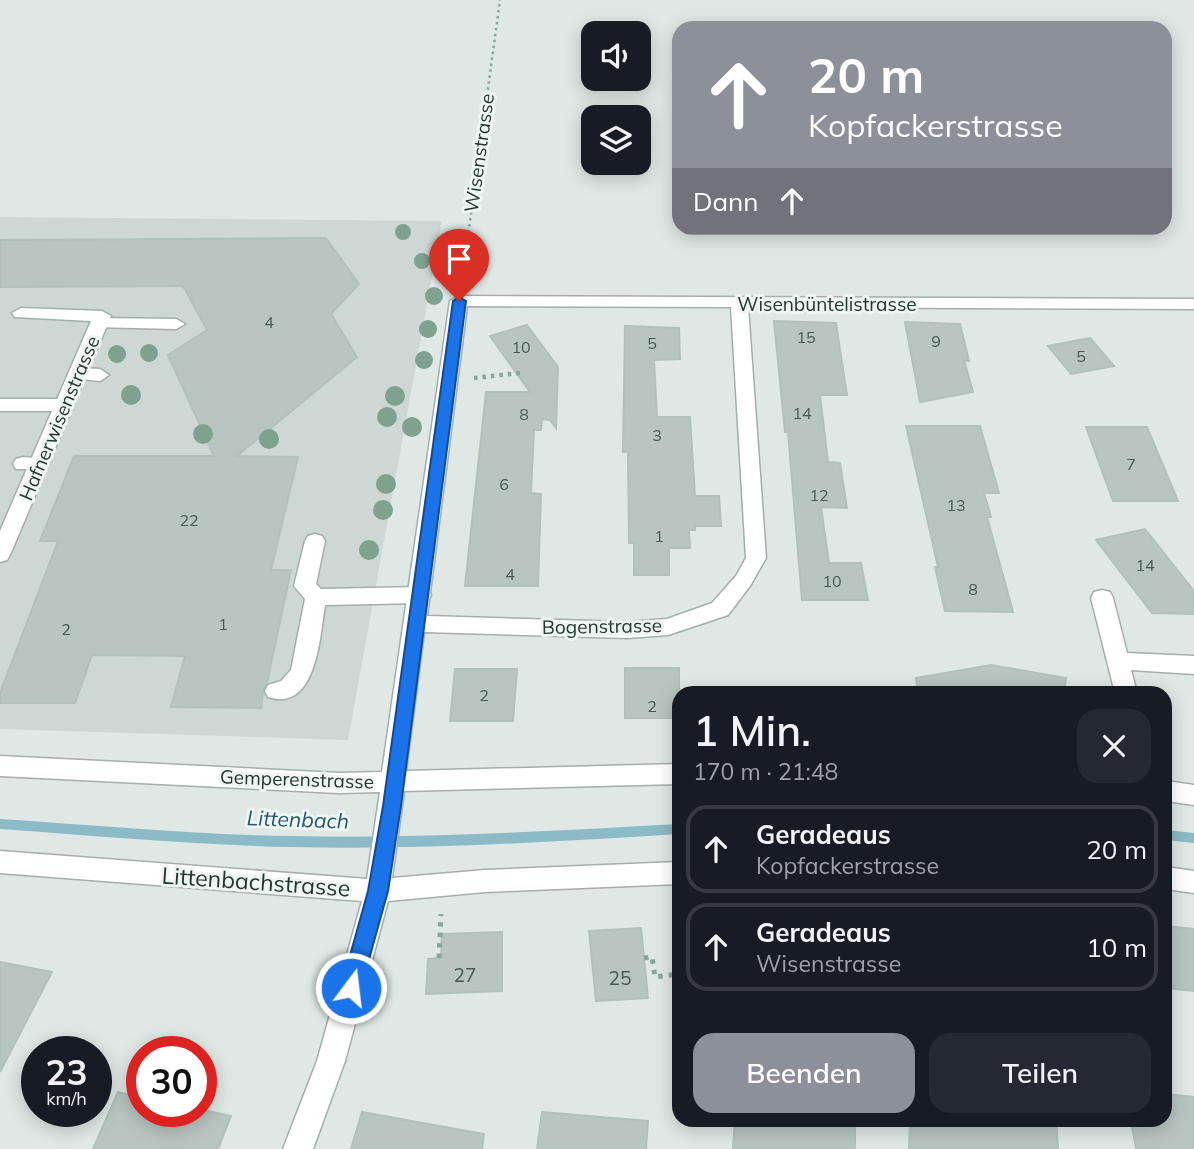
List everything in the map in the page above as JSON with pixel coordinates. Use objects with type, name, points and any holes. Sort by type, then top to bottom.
[{"type":"street","name":"Wisenbüntelistrasse","points":[[459,301],[1194,304]]},
{"type":"street","points":[[298,1149],[331,1061],[378,891],[459,301]]},
{"type":"street","name":"Bogenstrasse","points":[[416,624],[627,630],[668,627],[720,609],[743,581],[756,558],[738,304]]},
{"type":"street","name":"Hafnerwisenstrasse","points":[[0,555],[31,464],[55,445],[64,405],[102,316],[21,313]]},
{"type":"street","points":[[99,323],[176,324]]},
{"type":"street","points":[[77,374],[100,375]]},
{"type":"street","points":[[0,405],[64,405]]},
{"type":"street","points":[[315,541],[305,586],[316,597],[420,595]]},
{"type":"street","points":[[276,691],[288,689],[302,673],[316,597]]},
{"type":"street","points":[[1102,598],[1124,686]]},
{"type":"street","points":[[1117,661],[1194,665]]},
{"type":"street","name":"Gemperenstrasse","points":[[0,766],[339,783],[393,794],[672,774]]},
{"type":"street","points":[[1172,792],[1194,795]]},
{"type":"street","name":"Littenbachstrasse","points":[[0,862],[378,891],[485,881],[672,873]]},
{"type":"street","points":[[1172,879],[1194,882]]},
{"type":"path","name":"Wisenstrasse","points":[[459,301],[500,0]]},
{"type":"path","points":[[449,380],[520,373],[519,369]]},
{"type":"path","points":[[439,945],[439,958]]},
{"type":"path","points":[[644,958],[652,957],[655,977],[672,975]]},
{"type":"shaded area","points":[[0,217],[442,221],[348,740],[0,729]]},
{"type":"building","points":[[326,238],[359,284],[331,314],[357,357],[237,456],[298,457],[271,570],[291,570],[261,708],[171,707],[185,656],[92,655],[75,703],[0,703],[0,693],[58,541],[40,541],[74,456],[214,456],[168,355],[207,330],[183,286],[0,287],[0,240]]},
{"type":"building","points":[[774,321],[836,323],[847,395],[820,395],[828,462],[840,463],[847,508],[821,507],[829,563],[861,563],[868,600],[802,600],[788,432],[785,432]]},
{"type":"building","points":[[905,322],[960,324],[969,361],[964,360],[973,392],[920,402]]},
{"type":"building","points":[[527,325],[558,367],[556,428],[550,420],[542,419],[541,430],[534,430],[531,493],[541,494],[538,586],[465,586],[486,392],[530,392],[490,336]]},
{"type":"building","points":[[625,326],[679,328],[680,359],[654,360],[657,417],[690,417],[695,496],[719,496],[721,526],[695,526],[695,530],[689,530],[690,548],[669,548],[669,575],[634,575],[634,543],[629,543],[628,452],[623,452]]},
{"type":"building","points":[[1090,338],[1114,366],[1071,374],[1048,346]]},
{"type":"building","points":[[906,426],[980,426],[999,493],[984,493],[991,517],[987,517],[1013,612],[945,611],[935,567],[938,567]]},
{"type":"building","points":[[1086,427],[1147,427],[1178,501],[1113,501]]},
{"type":"building","points":[[1145,529],[1194,591],[1194,614],[1152,613],[1096,540]]},
{"type":"building","points":[[991,665],[1066,678],[1065,686],[917,686],[916,678]]},
{"type":"building","points":[[625,668],[679,668],[679,686],[672,686],[672,718],[625,718]]},
{"type":"building","points":[[455,669],[517,669],[513,721],[450,721]]},
{"type":"building","points":[[1172,927],[1194,929],[1194,991],[1172,989]]},
{"type":"building","points":[[641,928],[648,998],[596,1001],[589,931]]},
{"type":"building","points":[[502,932],[502,991],[426,994],[428,959],[441,958],[442,934]]},
{"type":"building","points":[[0,962],[52,972],[0,1072]]},
{"type":"building","points":[[118,1092],[126,1094],[126,1127],[217,1127],[217,1113],[231,1116],[218,1149],[93,1149],[103,1127],[112,1127],[112,1106]]},
{"type":"building","points":[[1172,1095],[1194,1097],[1194,1149],[1136,1149],[1132,1127],[1172,1127]]},
{"type":"building","points":[[362,1112],[484,1134],[482,1149],[351,1149]]},
{"type":"building","points":[[542,1112],[648,1121],[646,1149],[537,1149]]},
{"type":"building","points":[[735,1127],[855,1127],[855,1149],[733,1149]]},
{"type":"building","points":[[910,1127],[1056,1127],[1058,1149],[909,1149]]},
{"type":"waterway","name":"Littenbach","points":[[0,824],[209,839],[292,842],[463,840],[672,829]]},
{"type":"waterway","name":"Littenbach","points":[[1172,836],[1194,838]]},
{"type":"route","points":[[351,988],[378,891],[392,806],[393,782],[459,301]]}]
